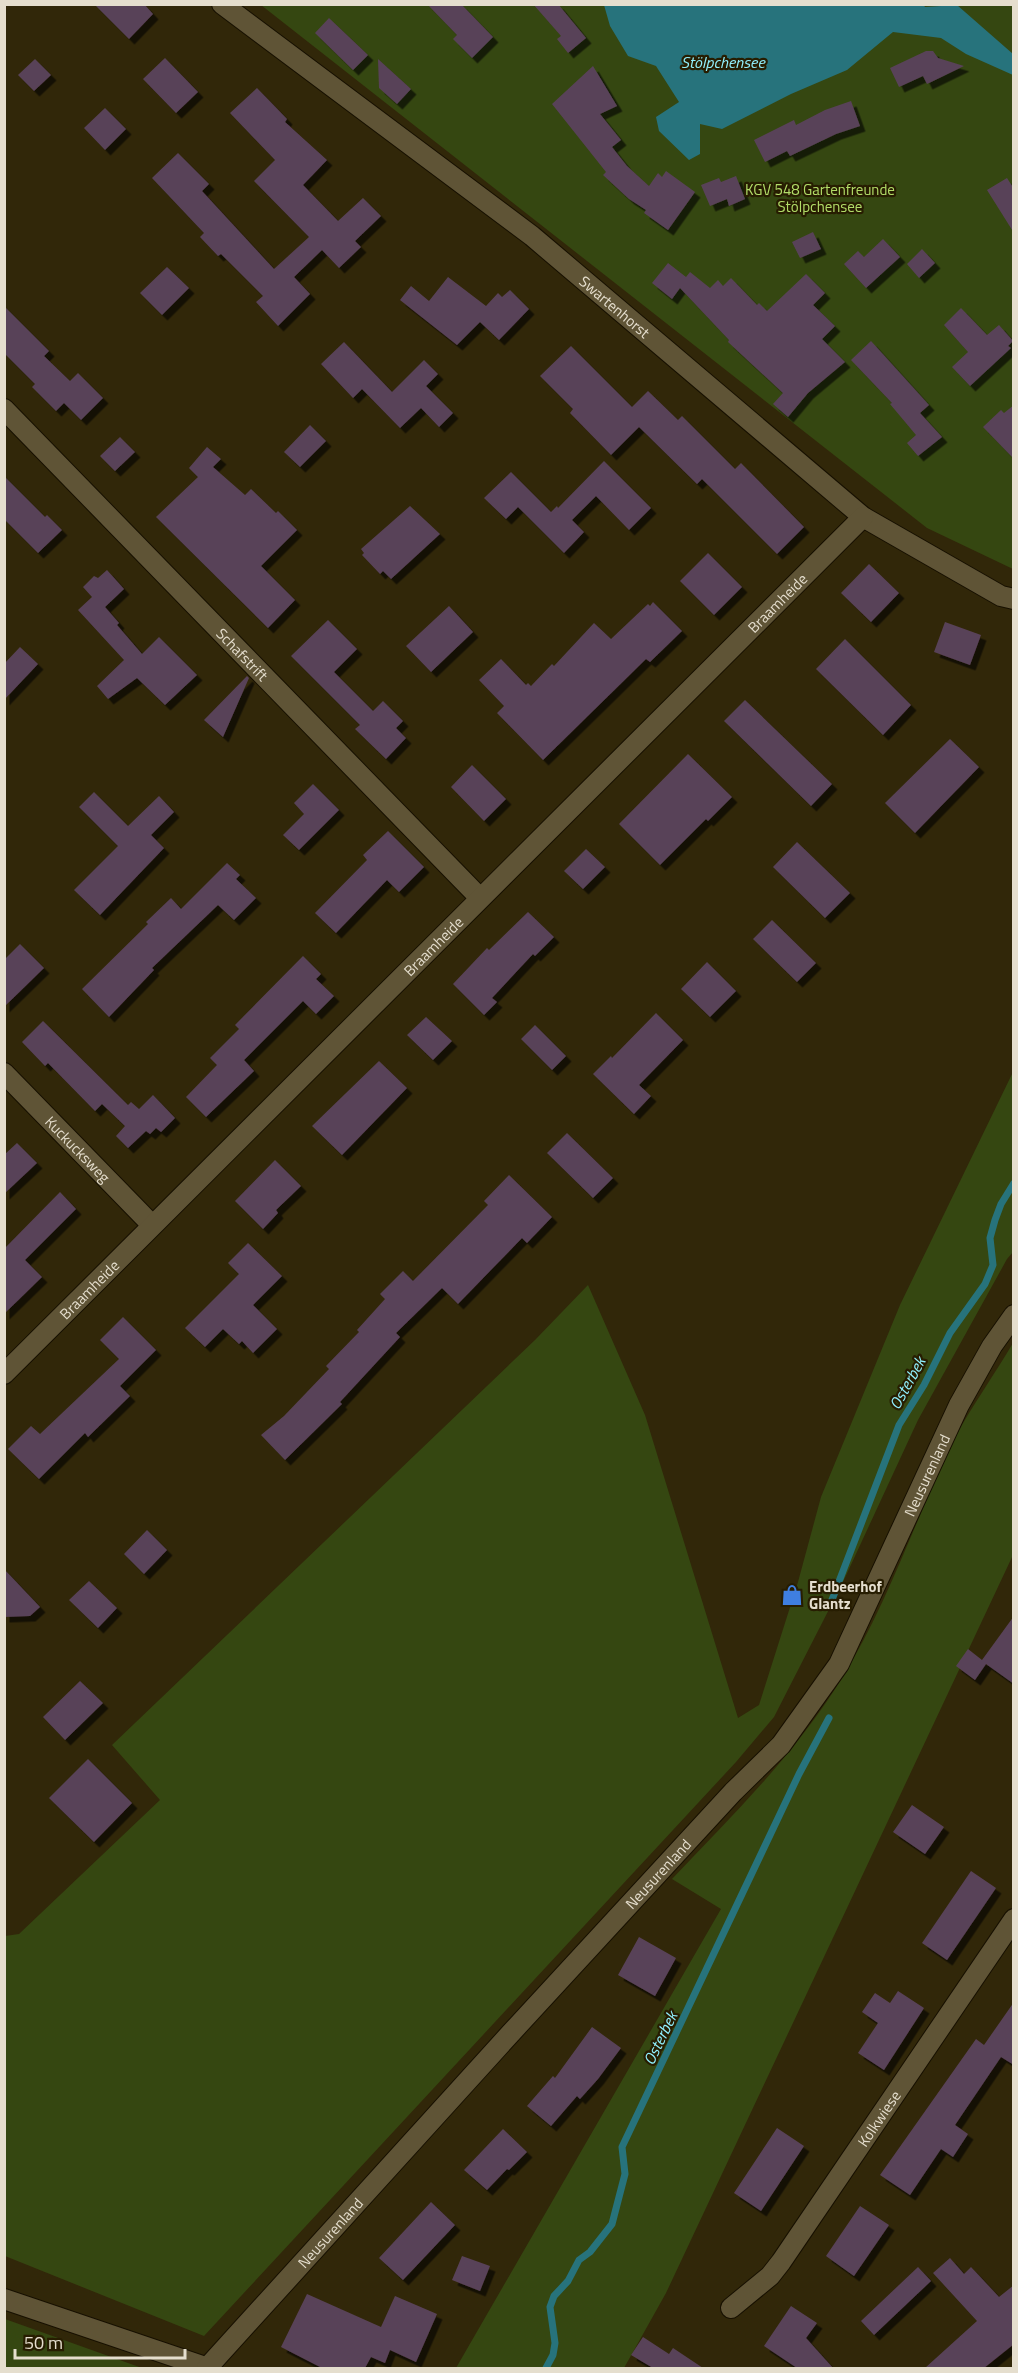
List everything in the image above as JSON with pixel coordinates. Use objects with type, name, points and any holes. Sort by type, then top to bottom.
[{"type":"street","name":"Swartenhorst","points":[[222,4],[532,236],[862,517],[1001,596],[1014,599]]},
{"type":"street","name":"Schafstrift","points":[[4,409],[480,898]]},
{"type":"street","name":"Braamheide","points":[[4,1374],[862,517]]},
{"type":"street","name":"Kuckucksweg","points":[[4,1073],[152,1225]]},
{"type":"street","name":"Neusurenland","points":[[207,2368],[510,2034],[733,1792],[781,1745],[839,1664],[959,1405],[992,1346],[1014,1315]]},
{"type":"street","name":"Kolkwiese","points":[[731,2308],[770,2276],[782,2262],[1014,1920]]},
{"type":"street","points":[[4,2299],[207,2368]]},
{"type":"green space","name":"KGV 548 Gartenfreunde Stölpchensee","points":[[261,5],[1013,5],[1013,569],[927,528]]},
{"type":"green space","points":[[1013,1072],[1013,1252],[918,1420],[843,1582],[774,1717],[736,1762],[204,2336],[5,2256],[5,1936],[19,1934],[160,1800],[112,1745],[535,1340],[588,1285],[645,1415],[738,1718],[759,1705],[798,1582],[821,1497],[900,1305]]},
{"type":"green space","points":[[1013,1343],[1013,1555],[666,2293],[624,2368],[456,2368],[721,1909],[672,1879],[784,1758],[824,1706],[842,1678],[874,1619],[956,1436]]},
{"type":"green space","points":[[5,2319],[142,2368],[5,2368]]},
{"type":"water","name":"Stölpchensee","points":[[923,4],[925,7],[957,5],[1013,54],[1013,75],[966,54],[941,38],[893,32],[847,70],[791,94],[722,129],[700,124],[700,154],[689,160],[659,131],[656,117],[679,102],[656,66],[628,56],[610,26],[604,5]]},
{"type":"building","points":[[94,4],[144,4],[153,14],[129,39]]},
{"type":"building","points":[[427,4],[461,4],[493,37],[472,58],[453,39],[457,35]]},
{"type":"building","points":[[533,4],[558,4],[586,38],[568,53],[557,39],[561,36]]},
{"type":"building","points":[[329,18],[368,55],[353,70],[315,33]]},
{"type":"building","points":[[926,51],[933,51],[938,58],[964,66],[927,84],[923,76],[899,87],[890,68]]},
{"type":"building","points":[[165,58],[198,92],[176,113],[143,79]]},
{"type":"building","points":[[35,59],[51,75],[34,91],[18,75]]},
{"type":"building","points":[[378,59],[411,89],[397,104],[379,88]]},
{"type":"building","points":[[593,66],[617,106],[600,114],[621,140],[612,147],[627,166],[649,186],[658,173],[662,177],[666,171],[695,192],[668,230],[644,213],[646,210],[629,199],[603,175],[606,172],[552,104]]},
{"type":"building","points":[[257,88],[287,119],[285,122],[327,160],[303,185],[338,221],[363,198],[381,216],[355,241],[361,247],[339,268],[322,250],[294,277],[310,294],[278,326],[256,302],[263,296],[221,254],[218,256],[200,237],[204,233],[152,178],[178,153],[209,184],[202,191],[274,269],[309,237],[254,181],[275,160],[230,113]]},
{"type":"building","points":[[851,101],[860,126],[836,134],[790,156],[787,151],[765,162],[754,140],[794,120],[796,125],[825,110]]},
{"type":"building","points":[[105,108],[126,129],[105,150],[84,128]]},
{"type":"building","points":[[736,176],[745,199],[729,206],[727,199],[710,206],[701,185],[719,178],[721,182]]},
{"type":"building","points":[[1007,178],[1014,189],[1014,233],[987,190]]},
{"type":"building","points":[[813,232],[821,249],[800,258],[792,242]]},
{"type":"building","points":[[883,239],[900,257],[866,288],[844,264],[858,251],[864,257]]},
{"type":"building","points":[[922,249],[935,263],[919,278],[907,264]]},
{"type":"building","points":[[668,263],[686,277],[690,272],[710,288],[718,280],[723,286],[731,278],[757,305],[759,303],[767,311],[806,274],[825,293],[813,305],[835,326],[822,339],[845,362],[808,393],[788,417],[773,404],[783,393],[728,342],[729,340],[680,288],[672,299],[652,283]]},
{"type":"building","points":[[167,267],[189,288],[162,315],[140,293]]},
{"type":"building","points":[[448,277],[486,306],[498,293],[502,297],[510,290],[529,309],[499,340],[480,322],[457,345],[400,300],[411,286],[429,301]]},
{"type":"building","points":[[4,306],[49,351],[44,356],[70,381],[78,373],[103,398],[81,420],[64,403],[56,411],[32,387],[35,384],[4,353]]},
{"type":"building","points":[[961,308],[987,335],[999,325],[1013,341],[1008,346],[1011,348],[970,386],[952,367],[968,352],[944,325]]},
{"type":"building","points":[[871,341],[929,405],[920,413],[942,437],[918,456],[907,443],[916,435],[890,404],[892,403],[851,360]]},
{"type":"building","points":[[344,342],[392,392],[424,360],[438,374],[426,386],[453,413],[439,427],[421,408],[400,428],[362,389],[353,398],[321,364]]},
{"type":"building","points":[[571,346],[632,407],[648,391],[678,420],[682,416],[735,469],[741,463],[804,527],[777,554],[702,479],[697,484],[639,427],[611,455],[570,413],[573,409],[540,376]]},
{"type":"building","points":[[1014,405],[1014,459],[983,427],[1001,410],[1004,413]]},
{"type":"building","points":[[310,425],[326,441],[300,467],[284,452]]},
{"type":"building","points":[[120,437],[135,452],[115,471],[100,456]]},
{"type":"building","points":[[207,447],[221,459],[213,467],[245,495],[251,489],[297,530],[261,566],[295,600],[268,628],[156,517],[198,477],[189,468]]},
{"type":"building","points":[[604,461],[651,508],[629,530],[596,496],[572,520],[584,532],[564,553],[518,507],[506,519],[484,498],[511,472],[551,512],[557,506],[558,508]]},
{"type":"building","points":[[4,476],[45,517],[47,515],[62,530],[38,553],[4,519]]},
{"type":"building","points":[[410,506],[440,534],[391,579],[383,571],[380,574],[362,555],[364,553],[361,549]]},
{"type":"building","points":[[708,553],[742,587],[714,615],[680,581]]},
{"type":"building","points":[[869,564],[899,593],[871,622],[841,593]]},
{"type":"building","points":[[107,570],[124,589],[105,607],[119,623],[117,625],[142,654],[159,637],[197,675],[165,705],[137,678],[108,699],[97,686],[124,660],[78,610],[92,597],[83,587],[94,576],[98,578]]},
{"type":"building","points":[[653,602],[682,631],[650,662],[646,659],[543,760],[497,713],[504,706],[479,680],[501,659],[526,685],[528,683],[531,686],[552,664],[554,666],[594,623],[611,639],[648,604],[650,606]]},
{"type":"building","points":[[449,606],[473,632],[431,672],[406,646]]},
{"type":"building","points":[[328,620],[357,649],[334,672],[373,711],[383,701],[403,721],[396,728],[406,738],[386,759],[355,729],[360,725],[291,656]]},
{"type":"building","points":[[945,622],[981,635],[970,665],[934,652]]},
{"type":"building","points":[[845,639],[911,705],[883,735],[816,669]]},
{"type":"building","points":[[20,647],[38,664],[4,700],[4,664]]},
{"type":"building","points":[[247,676],[249,678],[223,737],[204,720]]},
{"type":"building","points":[[745,700],[832,784],[811,806],[724,721]]},
{"type":"building","points":[[950,739],[979,767],[915,833],[885,803]]},
{"type":"building","points":[[688,754],[732,797],[708,821],[706,819],[660,865],[619,824]]},
{"type":"building","points":[[472,765],[506,799],[484,821],[451,787]]},
{"type":"building","points":[[313,784],[339,810],[299,850],[283,835],[304,814],[294,803]]},
{"type":"building","points":[[94,792],[128,826],[159,796],[174,812],[151,835],[164,848],[100,915],[74,890],[118,846],[79,807]]},
{"type":"building","points":[[388,831],[424,867],[399,892],[387,880],[336,933],[315,913],[367,860],[363,855]]},
{"type":"building","points":[[797,842],[850,893],[825,918],[773,867]]},
{"type":"building","points":[[586,849],[605,867],[583,889],[564,871]]},
{"type":"building","points":[[227,863],[240,875],[236,879],[256,898],[234,920],[218,905],[152,968],[154,970],[109,1017],[82,989],[171,898],[181,909]]},
{"type":"building","points":[[528,912],[554,937],[535,956],[533,954],[492,998],[497,1002],[484,1015],[453,984],[487,948],[489,950]]},
{"type":"building","points":[[772,920],[816,963],[797,982],[753,939]]},
{"type":"building","points":[[20,944],[44,968],[4,1007],[4,960]]},
{"type":"building","points":[[303,956],[321,974],[316,979],[334,996],[316,1014],[303,1001],[244,1060],[254,1071],[206,1117],[186,1097],[217,1065],[210,1058],[239,1029],[235,1025]]},
{"type":"building","points":[[707,962],[736,991],[710,1017],[681,989]]},
{"type":"building","points":[[656,1013],[683,1040],[639,1085],[651,1096],[634,1114],[593,1074]]},
{"type":"building","points":[[426,1017],[452,1041],[433,1060],[407,1035]]},
{"type":"building","points":[[43,1021],[128,1105],[131,1102],[139,1109],[153,1095],[175,1118],[161,1132],[156,1128],[150,1134],[146,1131],[128,1148],[116,1136],[125,1126],[102,1104],[95,1111],[48,1063],[45,1066],[22,1042]]},
{"type":"building","points":[[535,1025],[566,1056],[552,1070],[521,1039]]},
{"type":"building","points":[[379,1061],[407,1088],[342,1155],[312,1126]]},
{"type":"building","points":[[567,1133],[613,1178],[593,1198],[547,1153]]},
{"type":"building","points":[[17,1143],[37,1163],[4,1194],[4,1155]]},
{"type":"building","points":[[275,1160],[301,1186],[276,1210],[278,1213],[263,1229],[235,1201]]},
{"type":"building","points":[[509,1175],[552,1217],[527,1243],[522,1238],[458,1304],[442,1288],[396,1333],[400,1337],[340,1402],[342,1404],[285,1460],[261,1435],[284,1416],[329,1369],[326,1366],[359,1332],[357,1330],[385,1299],[380,1294],[403,1271],[413,1281],[488,1205],[484,1201]]},
{"type":"building","points":[[60,1192],[76,1209],[25,1260],[42,1277],[4,1314],[4,1249]]},
{"type":"building","points":[[248,1243],[282,1276],[253,1305],[277,1329],[253,1353],[242,1341],[239,1344],[223,1329],[205,1347],[185,1328],[239,1274],[228,1263]]},
{"type":"building","points":[[123,1317],[156,1350],[120,1386],[130,1396],[88,1437],[85,1433],[39,1479],[8,1449],[31,1426],[40,1434],[119,1359],[100,1340]]},
{"type":"building","points":[[147,1530],[167,1550],[144,1574],[124,1554]]},
{"type":"building","points":[[4,1569],[40,1607],[30,1616],[4,1617]]},
{"type":"building","points":[[89,1581],[117,1608],[98,1628],[69,1600]]},
{"type":"building","points":[[1014,1616],[1014,1684],[986,1664],[975,1680],[956,1666],[968,1649],[982,1660]]},
{"type":"building","points":[[80,1681],[103,1703],[65,1740],[43,1717]]},
{"type":"building","points":[[88,1759],[132,1803],[94,1842],[49,1798]]},
{"type":"building","points":[[912,1805],[944,1827],[925,1854],[893,1832]]},
{"type":"building","points":[[971,1871],[996,1888],[947,1960],[922,1943]]},
{"type":"building","points":[[639,1937],[676,1958],[655,1996],[618,1975]]},
{"type":"building","points":[[898,1991],[924,2008],[884,2070],[858,2053],[878,2023],[862,2012],[875,1993],[890,2003]]},
{"type":"building","points":[[1014,2002],[1014,2065],[1001,2057],[955,2125],[968,2134],[953,2157],[941,2149],[910,2195],[880,2175],[976,2039],[984,2045]]},
{"type":"building","points":[[592,2027],[621,2048],[598,2079],[580,2099],[577,2096],[551,2126],[527,2106],[553,2076],[555,2078]]},
{"type":"building","points":[[777,2128],[804,2146],[761,2211],[734,2193]]},
{"type":"building","points":[[503,2129],[527,2152],[487,2190],[464,2170]]},
{"type":"building","points":[[431,2202],[455,2225],[403,2280],[379,2258]]},
{"type":"building","points":[[860,2206],[889,2225],[854,2276],[826,2256]]},
{"type":"building","points":[[462,2256],[490,2266],[480,2291],[452,2280]]},
{"type":"building","points":[[950,2258],[964,2274],[971,2267],[999,2297],[1014,2285],[1014,2344],[984,2368],[925,2368],[977,2321],[933,2273]]},
{"type":"building","points":[[918,2267],[931,2281],[874,2335],[861,2321]]},
{"type":"building","points":[[307,2294],[381,2327],[395,2296],[437,2314],[416,2362],[390,2350],[385,2363],[371,2357],[365,2368],[322,2368],[281,2347]]},
{"type":"building","points":[[791,2306],[817,2323],[806,2338],[833,2368],[797,2368],[764,2346]]},
{"type":"building","points":[[643,2337],[669,2354],[673,2348],[703,2368],[653,2368],[631,2355]]},
{"type":"waterway","name":"Osterbek","points":[[830,1605],[899,1425],[924,1385],[950,1333],[985,1284],[993,1265],[990,1238],[995,1220],[1001,1204],[1014,1183]]},
{"type":"waterway","name":"Osterbek","points":[[546,2368],[553,2355],[555,2343],[550,2307],[554,2296],[568,2281],[579,2260],[590,2252],[612,2224],[625,2174],[622,2147],[799,1774],[829,1718]]},
{"type":"place","name":"Erdbeerhof Glantz","points":[[792,1595]]}]
